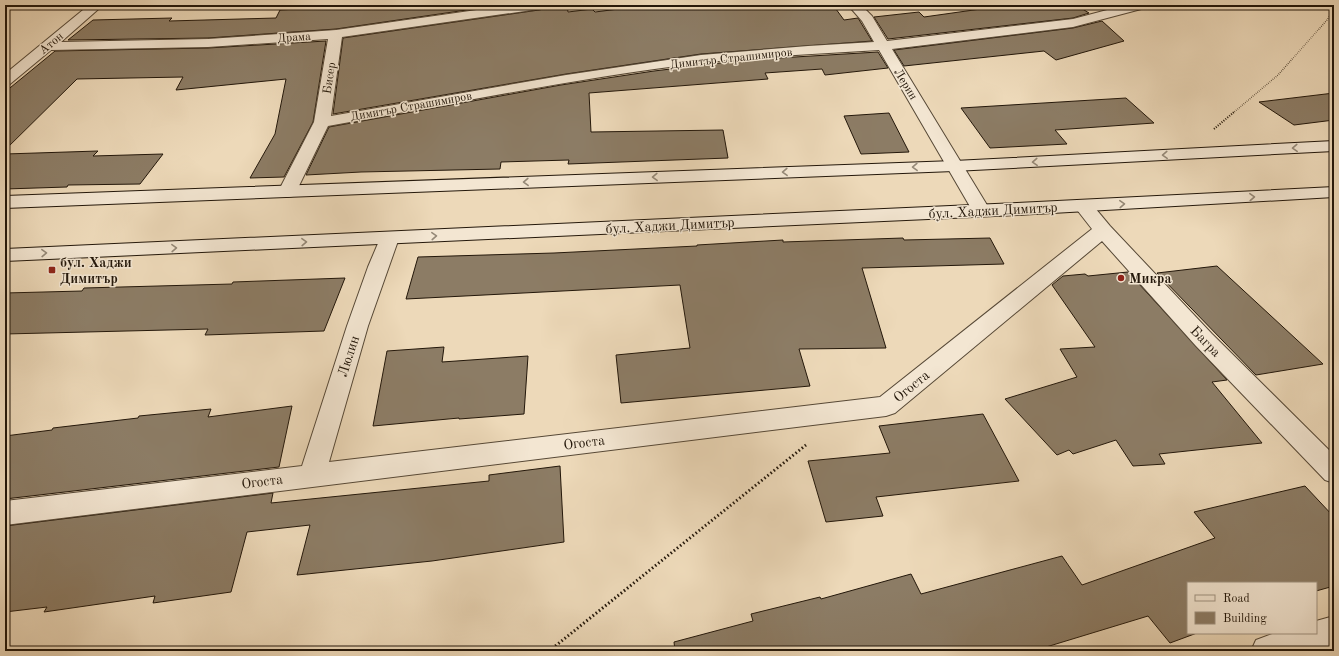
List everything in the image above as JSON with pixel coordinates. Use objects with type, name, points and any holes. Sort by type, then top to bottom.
[{"type":"street","name":"Атон","points":[[5,81],[97,5]]},
{"type":"street","name":"Драма","points":[[47,46],[208,43],[336,34],[539,5]]},
{"type":"street","name":"Лерин","points":[[854,5],[867,19],[981,210]]},
{"type":"street","points":[[1100,5],[1114,12]]},
{"type":"street","name":"Димитър Страшимиров","points":[[322,122],[566,79],[701,59],[883,46],[1073,23],[1141,5]]},
{"type":"street","name":"Бисер","points":[[287,192],[322,122],[336,34]]},
{"type":"street","points":[[5,202],[954,166],[1334,146]]},
{"type":"street","name":"бул. Хаджи Димитър","points":[[5,255],[1084,206],[1334,192]]},
{"type":"street","name":"Багра","points":[[1084,206],[1103,230],[1204,340],[1334,472]]},
{"type":"street","name":"Огоста","points":[[5,513],[886,406],[1103,230]]},
{"type":"street","name":"Люлин","points":[[312,475],[354,335],[389,238]]},
{"type":"street","points":[[1267,651],[1334,631]]},
{"type":"path","points":[[1184,154],[1278,75],[1327,20],[1334,10]]},
{"type":"path","points":[[549,651],[806,444]]},
{"type":"building","points":[[367,5],[501,5],[336,29],[208,38],[68,40],[93,20],[172,18],[169,21],[276,18],[280,10]]},
{"type":"building","points":[[546,5],[567,5],[568,12],[592,9],[595,12],[650,5],[833,5],[844,20],[858,18],[872,41],[701,54],[566,74],[333,114],[343,38],[539,10],[544,9]]},
{"type":"building","points":[[1009,5],[1076,5],[1089,13],[1073,18],[888,39],[874,17],[919,12],[924,17]]},
{"type":"building","points":[[1102,21],[1124,41],[1056,60],[1044,51],[904,66],[894,50],[1073,28]]},
{"type":"building","points":[[326,41],[313,122],[284,177],[250,178],[275,134],[286,79],[176,90],[183,77],[77,79],[5,150],[5,92],[55,51],[208,48]]},
{"type":"building","points":[[878,52],[888,68],[825,75],[822,69],[765,73],[768,79],[589,93],[591,132],[723,130],[728,158],[568,164],[569,160],[501,162],[500,169],[361,172],[306,175],[329,127],[561,85],[654,71],[745,60]]},
{"type":"building","points":[[1334,93],[1334,120],[1294,125],[1259,102]]},
{"type":"building","points":[[1126,98],[1154,123],[1055,130],[1067,144],[990,148],[961,108]]},
{"type":"building","points":[[889,113],[909,152],[861,154],[844,116]]},
{"type":"building","points":[[98,151],[93,156],[163,154],[140,184],[68,185],[67,187],[5,189],[5,154]]},
{"type":"building","points":[[903,238],[904,240],[990,238],[1004,264],[862,268],[886,348],[799,349],[810,386],[621,403],[616,355],[690,348],[680,285],[406,299],[418,257],[554,253],[783,240],[783,242]]},
{"type":"building","points":[[1217,266],[1323,364],[1256,375],[1157,273]]},
{"type":"building","points":[[1128,272],[1227,380],[1212,382],[1262,443],[1159,454],[1165,464],[1133,466],[1116,440],[1073,454],[1069,450],[1057,455],[1005,399],[1077,377],[1060,349],[1095,347],[1052,285],[1063,276],[1085,274],[1088,276]]},
{"type":"building","points":[[345,278],[324,331],[205,335],[208,329],[5,334],[5,293],[82,291],[84,288],[232,284],[233,282]]},
{"type":"building","points":[[444,347],[442,362],[528,356],[524,414],[373,426],[387,351]]},
{"type":"building","points":[[292,406],[279,467],[5,499],[5,436],[52,430],[53,428],[138,418],[139,416],[211,409],[208,417]]},
{"type":"building","points":[[983,414],[1019,481],[876,497],[883,516],[826,522],[808,461],[890,453],[879,426]]},
{"type":"building","points":[[560,466],[564,542],[432,561],[297,575],[310,525],[247,532],[231,592],[153,603],[155,596],[44,612],[47,607],[5,612],[5,526],[273,493],[271,503],[489,481],[489,475]]},
{"type":"building","points":[[1305,486],[1334,517],[1334,586],[1317,591],[1317,582],[1187,582],[1187,634],[1194,634],[1170,643],[1148,616],[1033,651],[675,651],[674,642],[753,621],[751,614],[820,597],[821,599],[911,574],[921,594],[1062,556],[1082,585],[1215,538],[1194,512]]},
{"type":"place","name":"бул. Хаджи Димитър","points":[[52,270]]},
{"type":"place","name":"Микра","points":[[1121,278]]}]
